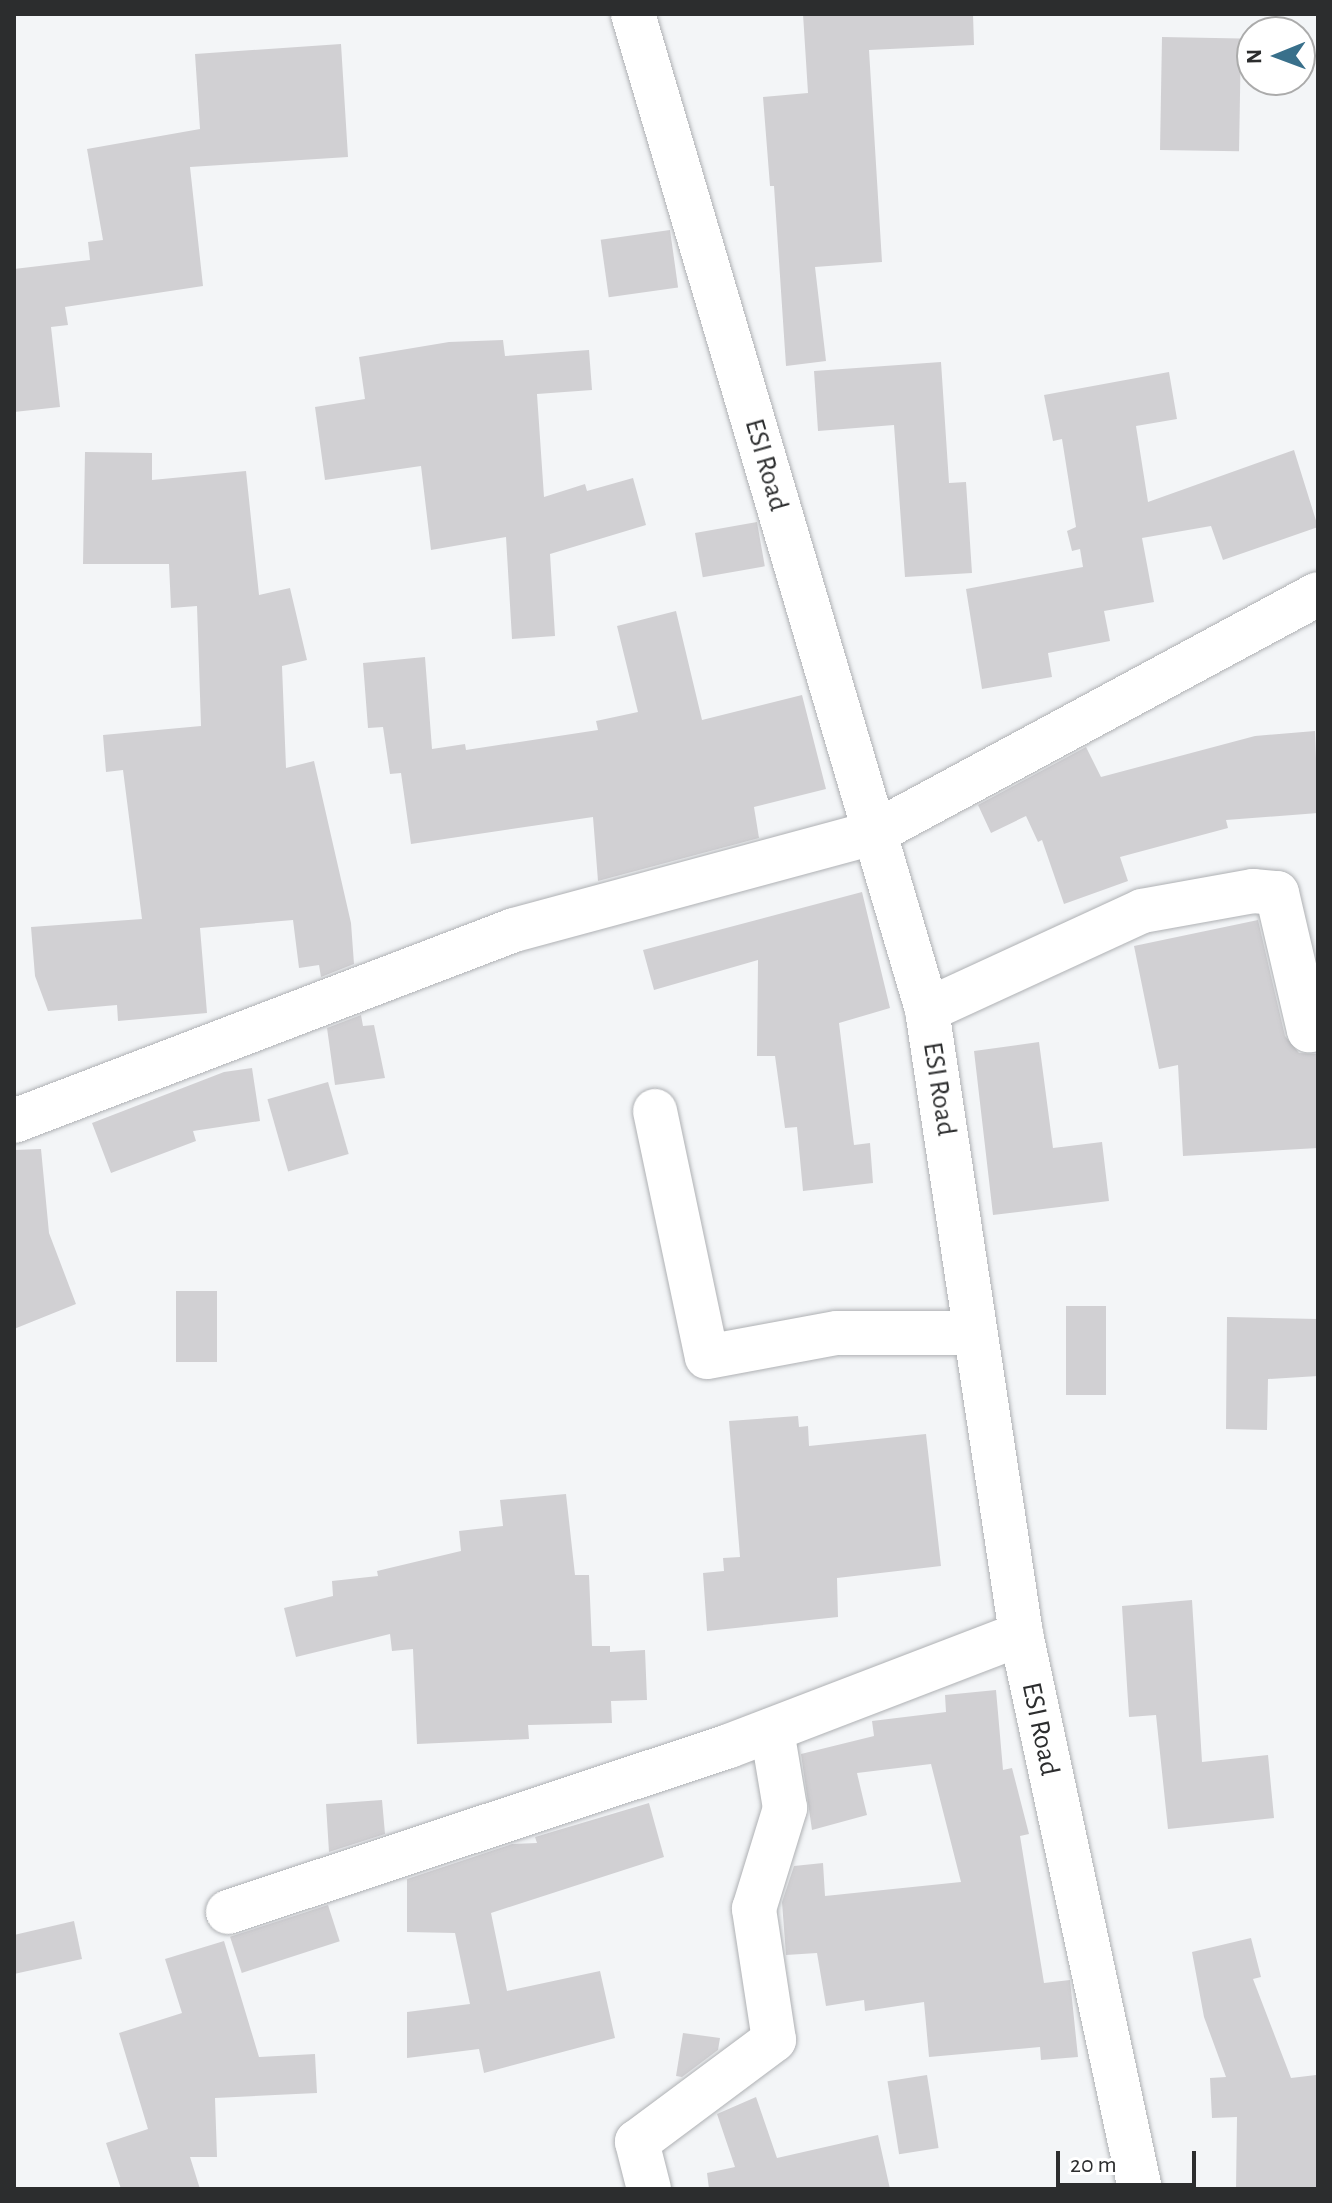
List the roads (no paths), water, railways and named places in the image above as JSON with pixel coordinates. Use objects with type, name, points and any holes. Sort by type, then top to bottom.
[{"type":"street","name":"ESI Road","points":[[633,14],[927,1010],[973,1333],[1021,1634],[1140,2189]]},
{"type":"street","points":[[14,1121],[514,930],[874,833],[1318,594]]},
{"type":"street","points":[[927,1010],[1142,911],[1253,891],[1277,893],[1309,1030],[1318,1029]]},
{"type":"street","points":[[655,1111],[707,1357],[837,1333],[973,1333]]},
{"type":"street","points":[[228,1912],[772,1730],[1021,1634]]},
{"type":"street","points":[[649,2189],[637,2142],[774,2040],[754,1909],[785,1808],[772,1730]]}]
